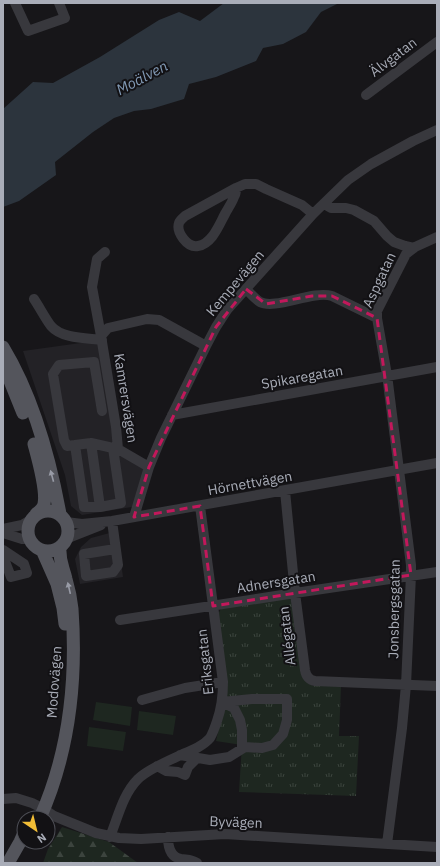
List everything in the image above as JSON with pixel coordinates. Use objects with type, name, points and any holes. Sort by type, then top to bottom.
[{"type":"main road","points":[[3,347],[21,383],[41,436],[68,532],[64,543],[55,550],[48,551],[37,548],[33,544],[28,533],[29,526],[34,517],[42,510],[44,505],[45,489],[32,437],[3,365]]},
{"type":"main road","points":[[34,517],[42,512],[48,511],[54,512],[63,518]]},
{"type":"main road","name":"Modovägen","points":[[40,810],[55,778],[64,741],[68,721],[74,664],[72,607],[70,594],[59,556],[64,543]]},
{"type":"main road","name":"Modovägen","points":[[40,810],[59,726],[66,664],[66,634],[63,608],[57,584],[42,550]]},
{"type":"main road","points":[[8,863],[16,849]]},
{"type":"main road","points":[[18,863],[25,850]]},
{"type":"street","points":[[15,3],[28,31],[64,18],[59,3]]},
{"type":"street","name":"Älvgatan","points":[[366,95],[437,42]]},
{"type":"street","name":"Kempevägen","points":[[134,517],[149,467],[172,415],[216,327],[228,310],[313,214],[348,180],[371,164],[413,141],[437,130]]},
{"type":"street","points":[[236,188],[235,196],[209,240],[198,246],[191,246],[186,243],[180,232],[180,221],[185,216],[236,188],[245,184],[256,184],[302,205],[313,214]]},
{"type":"street","points":[[324,204],[331,208],[346,208],[354,210],[374,221],[394,242],[414,248]]},
{"type":"street","name":"Aspgatan","points":[[387,376],[377,311],[406,254],[414,248],[437,237]]},
{"type":"street","name":"Kamrersvägen","points":[[105,252],[98,259],[92,287],[102,338],[116,427],[116,449],[149,467]]},
{"type":"street","points":[[246,289],[260,302],[266,304],[327,294],[377,318]]},
{"type":"street","name":"Kamrersvägen","points":[[34,299],[51,327],[59,333],[67,336],[102,338]]},
{"type":"street","points":[[102,338],[108,328],[147,319],[159,320],[206,346]]},
{"type":"street","points":[[75,445],[84,508],[121,503],[116,449],[91,444],[75,445],[67,446],[64,440],[53,374],[59,365],[94,362],[102,411]]},
{"type":"street","name":"Spikaregatan","points":[[172,415],[437,367]]},
{"type":"street","name":"Jonsbergsgatan","points":[[387,376],[411,565],[406,685],[387,844]]},
{"type":"street","points":[[91,444],[100,507]]},
{"type":"street","name":"Hörnettvägen","points":[[63,518],[82,524],[112,522],[437,463]]},
{"type":"street","name":"Allégatan","points":[[285,490],[295,592],[306,674],[311,680],[406,685]]},
{"type":"street","name":"Eriksgatan","points":[[110,837],[127,792],[139,778],[157,766],[205,743],[210,738],[215,728],[222,702],[223,682],[200,506]]},
{"type":"street","points":[[3,529],[22,525],[34,517]]},
{"type":"street","points":[[64,543],[112,522],[115,549]]},
{"type":"street","points":[[3,533],[22,539],[30,539]]},
{"type":"street","points":[[3,550],[24,564],[27,573],[11,577],[3,556]]},
{"type":"street","name":"Adnersgatan","points":[[120,620],[295,592],[437,572]]},
{"type":"street","points":[[142,700],[185,688],[223,682]]},
{"type":"street","points":[[406,685],[437,686]]},
{"type":"street","points":[[180,756],[210,760],[229,757],[245,747],[262,748],[273,745],[283,734],[287,720],[287,699],[252,699],[222,702]]},
{"type":"street","points":[[222,702],[234,708],[240,720],[242,730],[242,749]]},
{"type":"street","points":[[157,766],[166,771],[178,772],[185,775],[188,768],[197,758]]},
{"type":"street","name":"Byvägen","points":[[3,799],[16,798],[40,810]]},
{"type":"street","name":"Byvägen","points":[[56,817],[96,833],[110,837],[131,839],[225,834],[437,847]]},
{"type":"street","points":[[168,837],[168,846],[172,855],[180,859],[192,860],[197,863]]},
{"type":"highlighted area","points":[[246,289],[266,304],[312,296],[332,296],[377,318],[411,575],[213,606],[200,506],[134,517],[149,467],[216,327]]},
{"type":"shaded area","points":[[102,340],[118,449],[149,467],[138,506],[82,515],[71,506],[65,475],[23,351]]},
{"type":"shaded area","points":[[117,531],[123,577],[80,584],[75,559],[81,547],[91,538]]},
{"type":"green space","points":[[288,598],[292,600],[308,683],[313,686],[341,686],[339,736],[359,736],[356,796],[239,792],[242,745],[216,741],[225,702],[218,614],[221,609]]},
{"type":"green space","points":[[96,702],[132,707],[130,726],[93,720]]},
{"type":"green space","points":[[139,711],[176,716],[173,735],[137,730]]},
{"type":"green space","points":[[89,727],[126,732],[123,751],[87,746]]},
{"type":"green space","points":[[62,827],[109,842],[138,863],[43,863],[48,850],[56,850],[56,836]]},
{"type":"water","name":"Moälven","points":[[224,3],[339,3],[321,12],[306,32],[283,44],[263,48],[256,61],[216,77],[189,84],[184,99],[151,109],[134,111],[114,118],[93,132],[55,162],[56,175],[19,201],[3,207],[3,109],[33,82],[53,83],[100,57],[159,20],[179,12],[200,21]]}]
